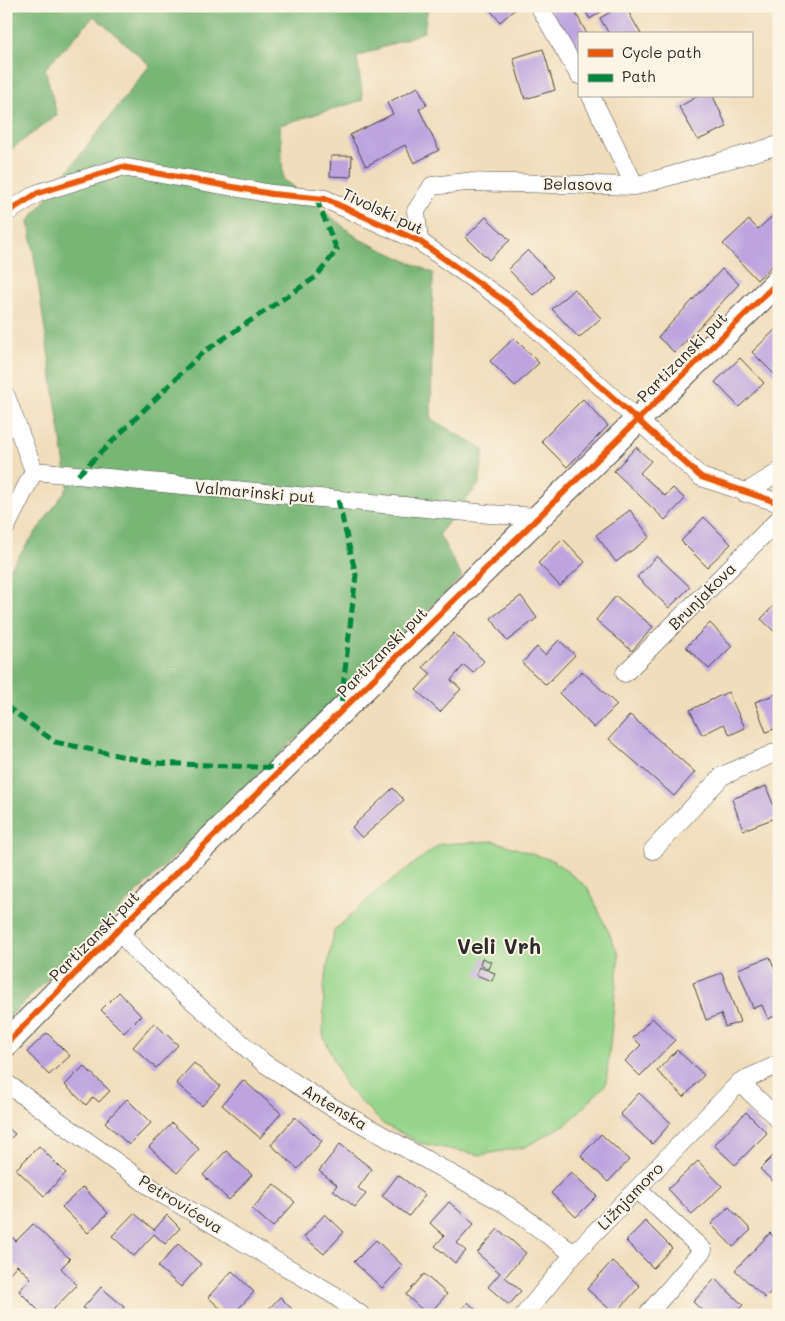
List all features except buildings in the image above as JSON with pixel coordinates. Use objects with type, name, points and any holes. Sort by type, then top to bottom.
[{"type":"street","points":[[539,6],[578,73]]},
{"type":"street","points":[[592,98],[635,186]]},
{"type":"street","name":"Belasova","points":[[419,241],[416,211],[432,186],[466,182],[635,186],[779,145]]},
{"type":"street","name":"Tivolski put","points":[[6,213],[38,193],[122,167],[272,194],[325,199],[419,241],[510,304],[637,420]]},
{"type":"street","name":"Partizanski put","points":[[6,1044],[118,930],[779,281]]},
{"type":"street","points":[[6,396],[34,471],[6,527]]},
{"type":"street","points":[[637,420],[701,477],[779,503]]},
{"type":"street","name":"Valmarinski put","points":[[34,471],[489,514],[539,517]]},
{"type":"street","points":[[745,493],[779,472]]},
{"type":"street","name":"Brunjakova","points":[[625,673],[779,519]]},
{"type":"street","points":[[653,850],[722,776],[779,751]]},
{"type":"street","name":"Antenska","points":[[118,930],[139,954],[264,1063],[330,1106],[507,1205],[574,1254]]},
{"type":"street","points":[[779,1064],[740,1082],[779,1120]]},
{"type":"street","name":"Ližnjamoro","points":[[524,1315],[574,1254],[740,1082]]},
{"type":"street","name":"Petrovićeva","points":[[6,1083],[155,1190],[334,1295],[361,1315]]},
{"type":"street","points":[[637,1189],[703,1250],[647,1315]]},
{"type":"green space","points":[[6,6],[428,6],[424,32],[357,57],[363,100],[280,125],[283,179],[359,239],[433,273],[431,419],[484,450],[479,484],[439,534],[462,577],[6,1020],[6,574],[68,487],[29,221],[150,65],[94,16],[45,69],[57,115],[6,153]]},
{"type":"green space","points":[[494,841],[554,861],[588,888],[619,955],[606,1084],[568,1123],[525,1147],[480,1155],[420,1143],[383,1124],[345,1085],[323,1035],[324,986],[334,931],[376,892],[440,844]]},
{"type":"marked path","points":[[78,475],[202,353],[316,277],[337,250],[316,198]]},
{"type":"marked path","points":[[338,500],[356,575],[340,713]]},
{"type":"marked path","points":[[6,706],[55,742],[154,763],[283,768]]},
{"type":"cycle path","points":[[6,213],[38,193],[122,167],[272,194],[325,199],[419,241],[510,305],[701,477],[779,503]]},
{"type":"cycle path","points":[[6,1044],[118,930],[779,281]]},
{"type":"district","name":"Veli Vrh","points":[[499,947]]}]
